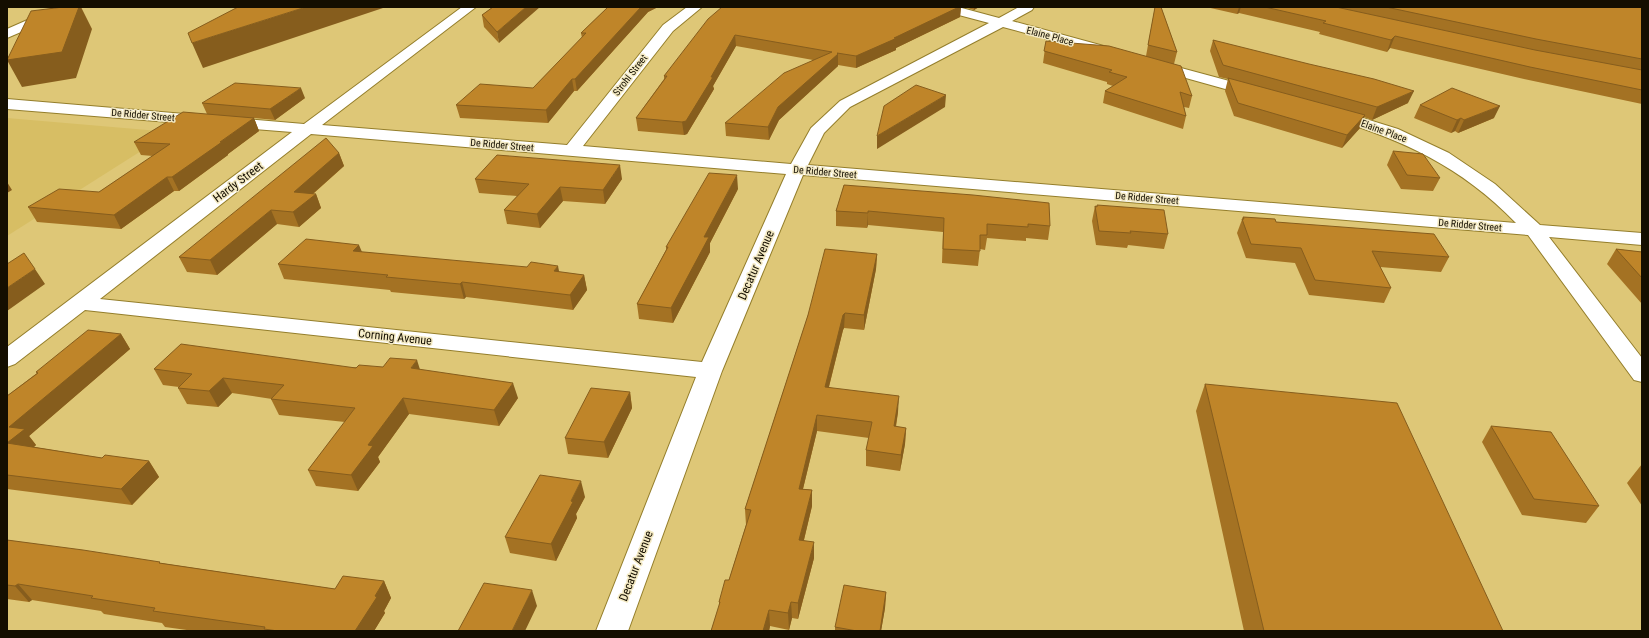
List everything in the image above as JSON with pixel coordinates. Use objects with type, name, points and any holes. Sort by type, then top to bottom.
[{"type":"street","points":[[7,34],[68,7]]},
{"type":"street","name":"Hardy Street","points":[[7,359],[307,129],[470,7]]},
{"type":"street","name":"Strohl Street","points":[[570,151],[668,28],[696,7]]},
{"type":"street","name":"Elaine Place","points":[[944,7],[1266,95]]},
{"type":"street","name":"Decatur Avenue","points":[[612,631],[710,371],[797,169],[818,131],[845,104],[1028,7]]},
{"type":"street","name":"De Ridder Street","points":[[7,104],[1642,239]]},
{"type":"street","name":"Elaine Place","points":[[1318,110],[1391,132],[1422,145],[1454,162],[1483,182],[1516,211],[1534,230],[1642,374]]},
{"type":"street","name":"Corning Avenue","points":[[80,303],[710,371]]},
{"type":"shaded area","points":[[7,118],[171,132],[7,236]]},
{"type":"building","points":[[63,7],[79,7],[62,52],[7,60],[31,11]]},
{"type":"building","points":[[238,7],[306,7],[192,43],[188,33]]},
{"type":"building","points":[[493,7],[526,7],[497,32],[482,15]]},
{"type":"building","points":[[608,7],[641,7],[575,79],[572,79],[546,110],[456,105],[480,84],[533,88],[586,33],[581,33]]},
{"type":"building","points":[[722,7],[959,7],[894,38],[897,38],[856,56],[837,53],[838,54],[778,107],[768,127],[725,123],[784,73],[832,52],[735,35],[711,77],[713,77],[686,121],[682,122],[636,118],[667,76],[664,76],[708,19]]},
{"type":"building","points":[[1155,7],[1161,7],[1177,52],[1148,45]]},
{"type":"building","points":[[1265,7],[1336,7],[1535,50],[1642,70],[1642,90],[1530,67],[1395,36],[1391,40],[1323,23],[1326,21]]},
{"type":"building","points":[[1386,7],[1642,7],[1642,59],[1536,39]]},
{"type":"building","points":[[1213,40],[1374,79],[1414,91],[1377,107],[1223,65]]},
{"type":"building","points":[[1046,41],[1109,46],[1181,66],[1192,96],[1180,92],[1186,116],[1105,91],[1127,77],[1109,72],[1112,70],[1044,51]]},
{"type":"building","points":[[1228,78],[1365,115],[1347,135],[1238,103]]},
{"type":"building","points":[[235,83],[301,88],[270,109],[202,103]]},
{"type":"building","points":[[916,85],[946,95],[877,136],[884,106]]},
{"type":"building","points":[[1452,88],[1500,106],[1464,120],[1461,118],[1457,120],[1420,105]]},
{"type":"building","points":[[183,112],[254,118],[172,177],[167,177],[114,215],[28,207],[59,189],[99,192],[170,144],[134,142]]},
{"type":"building","points":[[326,138],[339,153],[294,192],[316,194],[293,212],[271,210],[210,260],[179,257]]},
{"type":"building","points":[[1393,151],[1423,154],[1440,178],[1407,175]]},
{"type":"building","points":[[497,155],[620,165],[603,190],[560,187],[537,214],[504,210],[529,184],[475,179]]},
{"type":"building","points":[[709,173],[737,175],[704,237],[709,237],[671,308],[637,304],[668,247],[666,247]]},
{"type":"building","points":[[844,185],[973,195],[1049,203],[1050,226],[1028,224],[1028,227],[987,224],[987,235],[980,235],[980,251],[943,249],[944,218],[868,211],[868,213],[836,211]]},
{"type":"building","points":[[1097,205],[1164,210],[1168,234],[1130,231],[1131,233],[1099,231],[1095,206],[1097,207]]},
{"type":"building","points":[[1243,217],[1275,219],[1276,222],[1434,234],[1449,257],[1372,251],[1391,288],[1315,280],[1301,248],[1251,244],[1242,219],[1244,219]]},
{"type":"building","points":[[306,239],[359,245],[353,251],[527,267],[531,262],[558,266],[554,271],[584,275],[570,295],[462,282],[460,284],[386,277],[388,275],[278,264]]},
{"type":"building","points":[[825,249],[877,254],[864,315],[845,313],[843,315],[825,387],[899,396],[894,426],[906,428],[901,455],[866,450],[872,422],[817,415],[799,489],[812,490],[799,540],[814,542],[798,603],[791,602],[788,613],[769,610],[763,631],[711,631],[725,580],[729,580],[751,510],[745,509],[808,315]]},
{"type":"building","points":[[1616,249],[1642,252],[1642,278]]},
{"type":"building","points":[[24,253],[35,269],[7,288],[7,264]]},
{"type":"building","points":[[88,330],[121,334],[9,427],[25,429],[7,443],[7,396],[38,373],[36,372]]},
{"type":"building","points":[[181,344],[356,368],[359,365],[383,367],[390,358],[417,360],[411,368],[513,383],[494,410],[403,398],[368,445],[373,446],[351,475],[308,470],[355,408],[271,399],[284,385],[223,378],[209,391],[178,388],[192,374],[154,369]]},
{"type":"building","points":[[1205,384],[1397,403],[1503,631],[1264,631]]},
{"type":"building","points":[[591,388],[630,392],[604,442],[565,438]]},
{"type":"building","points":[[1491,426],[1551,432],[1599,506],[1534,499]]},
{"type":"building","points":[[7,443],[102,458],[105,455],[149,461],[121,489],[7,475]]},
{"type":"building","points":[[540,475],[581,481],[571,501],[573,502],[551,544],[505,537]]},
{"type":"building","points":[[7,540],[83,550],[160,562],[159,563],[335,589],[343,576],[384,581],[375,596],[377,597],[355,631],[278,631],[264,629],[265,627],[153,611],[155,608],[91,598],[93,596],[18,584],[15,586],[7,585]]},
{"type":"building","points":[[484,583],[532,590],[512,631],[458,631]]},
{"type":"building","points":[[844,585],[886,592],[880,631],[857,631],[835,627]]}]
